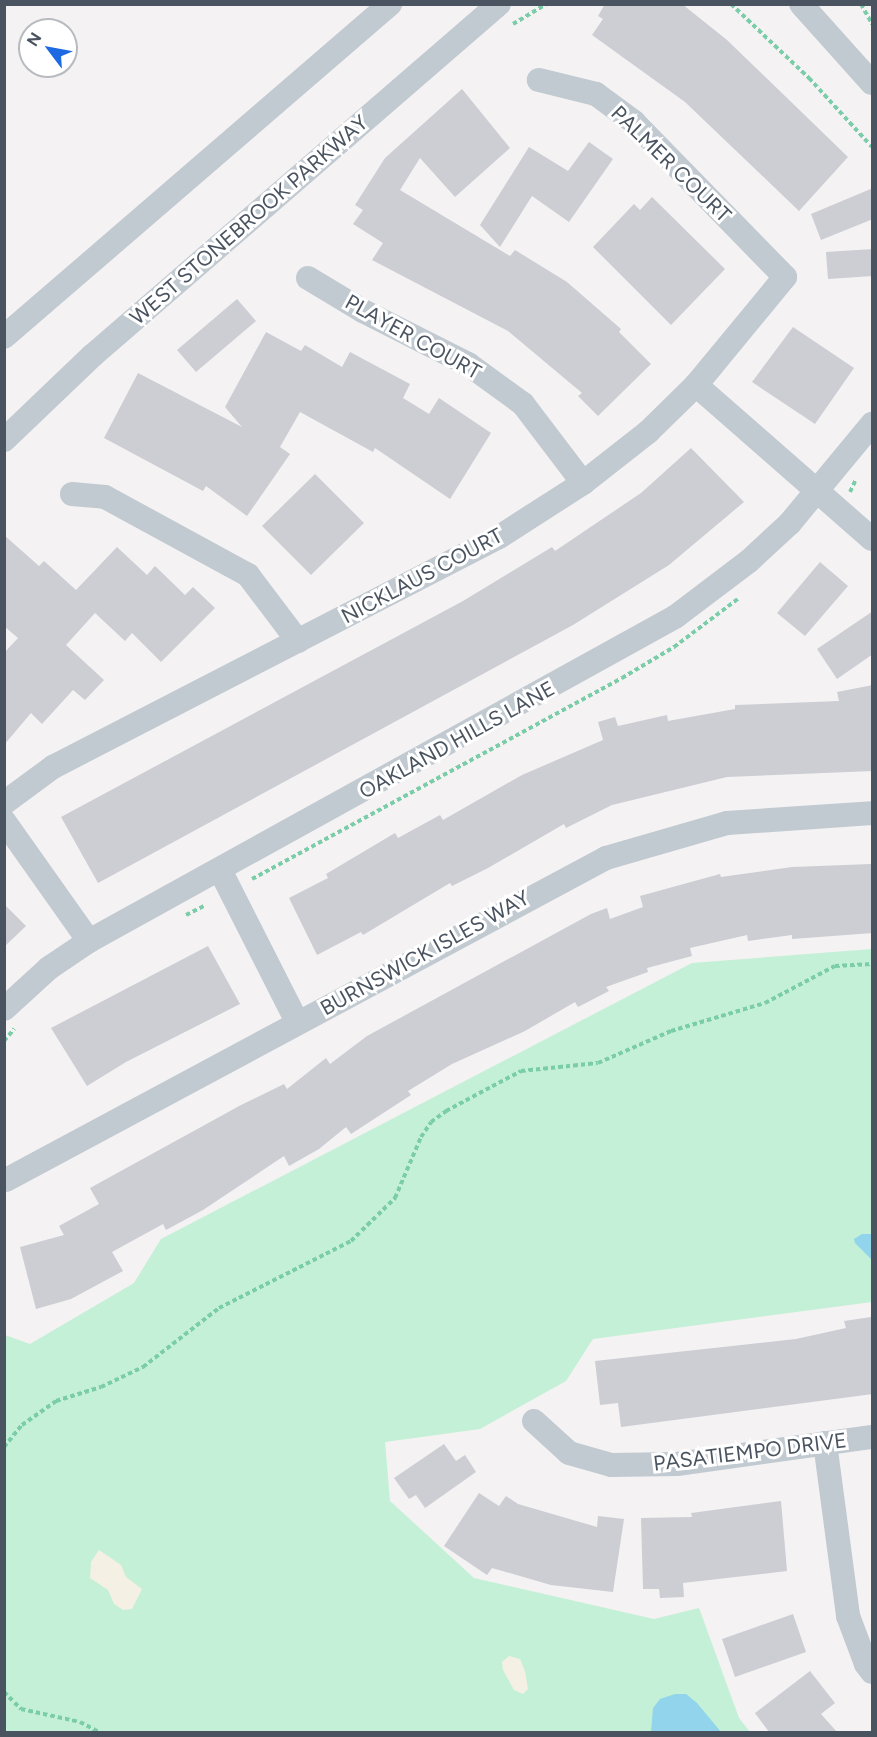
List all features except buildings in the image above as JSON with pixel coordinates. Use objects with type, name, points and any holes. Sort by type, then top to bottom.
[{"type":"street","points":[[4,337],[390,4]]},
{"type":"street","name":"WEST STONEBROOK PARKWAY","points":[[4,440],[92,356],[499,4]]},
{"type":"street","points":[[801,4],[873,84]]},
{"type":"street","name":"PALMER COURT","points":[[539,80],[596,94],[634,122],[785,277]]},
{"type":"street","name":"NICKLAUS COURT","points":[[4,803],[53,768],[499,537],[583,483],[648,432],[696,385],[785,277]]},
{"type":"street","name":"PLAYER COURT","points":[[308,278],[363,312],[468,364],[514,398],[583,483]]},
{"type":"street","points":[[696,385],[873,539]]},
{"type":"street","name":"OAKLAND HILLS LANE","points":[[11,1017],[49,968],[89,941],[675,617],[749,561],[818,493],[873,424]]},
{"type":"street","points":[[72,494],[105,497],[248,576],[298,640]]},
{"type":"street","name":"BURNSWICK ISLES WAY","points":[[6,1180],[606,858],[727,823],[873,813]]},
{"type":"street","points":[[4,821],[89,941]]},
{"type":"street","points":[[220,870],[297,1022]]},
{"type":"street","name":"PASATIEMPO DRIVE","points":[[534,1421],[569,1453],[611,1465],[677,1464],[873,1437]]},
{"type":"street","points":[[825,1443],[848,1616],[866,1664],[873,1672]]},
{"type":"path","points":[[731,4],[809,78],[873,147]]},
{"type":"path","points":[[861,4],[873,24]]},
{"type":"path","points":[[175,920],[204,906]]},
{"type":"path","points":[[4,1447],[22,1425],[56,1401],[101,1387],[143,1367],[219,1308],[351,1241],[395,1198],[421,1137],[431,1122],[447,1111],[521,1071],[598,1063],[671,1032],[765,1003],[835,966],[873,964]]},
{"type":"path","points":[[4,1041],[11,1017]]},
{"type":"path","points":[[4,1692],[21,1709],[80,1722],[99,1732]]},
{"type":"green space","points":[[872,949],[872,1302],[593,1339],[566,1381],[480,1429],[385,1442],[390,1501],[474,1578],[654,1619],[699,1608],[739,1718],[750,1732],[5,1732],[5,1335],[30,1344],[134,1283],[161,1239],[692,963]]},
{"type":"sand","points":[[99,1550],[121,1565],[126,1577],[142,1589],[132,1609],[123,1610],[114,1604],[108,1590],[90,1578],[91,1562]]},
{"type":"sand","points":[[509,1656],[520,1659],[525,1671],[528,1689],[523,1694],[514,1690],[503,1670],[502,1662]]},
{"type":"water","points":[[862,1234],[872,1234],[872,1260],[855,1243],[854,1239]]},
{"type":"water","points":[[675,1694],[686,1694],[697,1703],[721,1732],[651,1732],[653,1708],[660,1699]]}]
